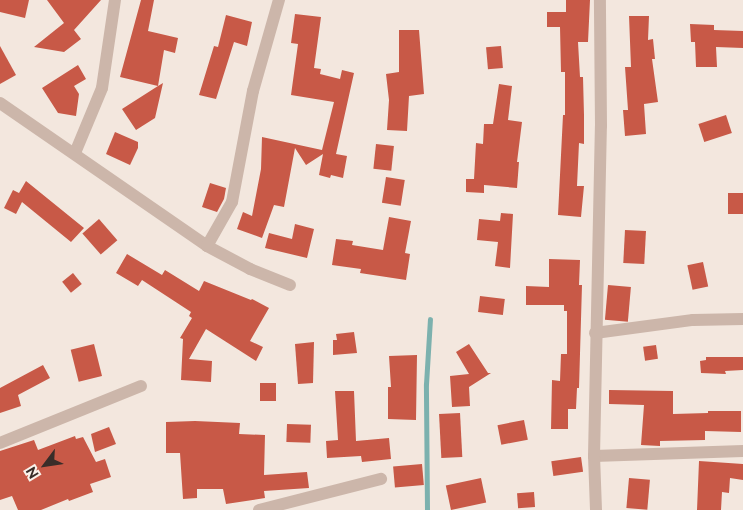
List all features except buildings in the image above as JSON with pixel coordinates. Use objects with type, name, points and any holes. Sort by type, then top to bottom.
[{"type":"street","points":[[75,154],[102,88],[115,0]]},
{"type":"street","points":[[207,246],[232,202],[253,91],[279,0]]},
{"type":"street","points":[[596,510],[594,456],[601,126],[600,0]]},
{"type":"street","points":[[0,103],[207,246],[250,269],[290,285]]},
{"type":"street","points":[[596,333],[693,320],[743,319]]},
{"type":"street","points":[[0,444],[141,386]]},
{"type":"street","points":[[594,456],[743,451]]},
{"type":"street","points":[[259,510],[381,479]]},
{"type":"waterway","points":[[427,510],[426,384],[430,319]]}]
